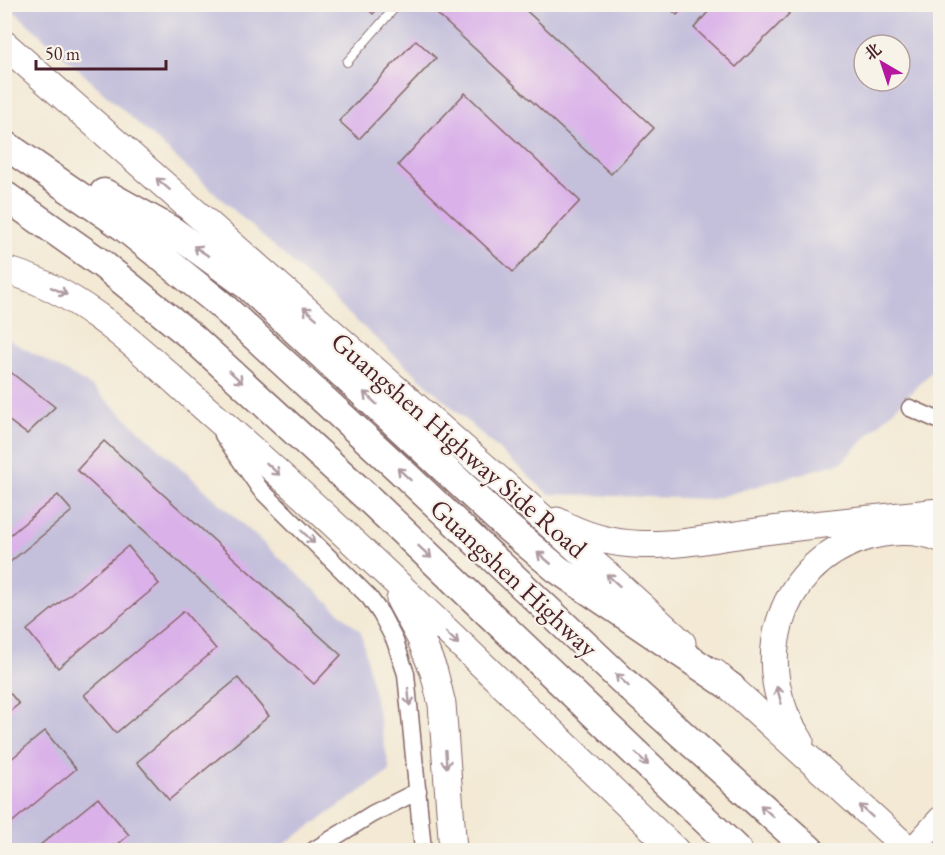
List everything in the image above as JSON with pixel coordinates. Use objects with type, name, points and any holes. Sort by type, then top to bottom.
[{"type":"highway","points":[[4,139],[174,232],[248,286],[506,526],[548,562],[731,687]]},
{"type":"highway","name":"Guangshen Highway","points":[[4,144],[124,227],[220,304],[622,680],[810,850]]},
{"type":"highway","name":"Guangshen Highway","points":[[4,195],[102,264],[192,337],[371,501],[736,850]]},
{"type":"highway","points":[[664,780],[708,850]]},
{"type":"main road","name":"Guangshen Highway Side Road","points":[[4,44],[518,496],[911,850]]},
{"type":"main road","points":[[4,270],[22,274],[68,295],[112,327],[380,568],[675,850]]},
{"type":"main road","points":[[518,496],[560,523],[604,539],[650,546],[770,530],[940,512]]},
{"type":"main road","points":[[817,764],[795,733],[784,711],[777,693],[774,672],[774,643],[782,614],[796,586],[821,560],[848,543],[878,533],[908,531],[940,537]]},
{"type":"main road","points":[[380,568],[420,637],[434,672],[442,704],[453,850]]},
{"type":"main road","points":[[911,850],[940,819]]},
{"type":"street","points":[[910,408],[940,421]]},
{"type":"street","points":[[206,410],[260,489],[369,597],[386,623],[399,650],[406,674],[423,850]]},
{"type":"street","points":[[314,850],[372,814],[418,791]]},
{"type":"lane","points":[[347,62],[398,4]]},
{"type":"shaded area","points":[[7,5],[940,5],[940,363],[842,462],[712,499],[548,494]]},
{"type":"shaded area","points":[[4,337],[91,386],[361,632],[390,771],[276,850],[5,850]]},
{"type":"building","points":[[362,4],[382,4],[373,14]]},
{"type":"building","points":[[445,4],[519,4],[654,128],[611,174],[437,14]]},
{"type":"building","points":[[665,4],[687,4],[677,15]]},
{"type":"building","points":[[715,4],[780,4],[789,14],[736,67],[694,28]]},
{"type":"building","points":[[416,40],[436,58],[359,139],[339,121]]},
{"type":"building","points":[[465,93],[580,201],[513,272],[398,165]]},
{"type":"building","points":[[4,367],[55,407],[27,434],[4,417]]},
{"type":"building","points":[[104,441],[341,655],[314,684],[77,470]]},
{"type":"building","points":[[58,495],[72,511],[4,567],[4,540]]},
{"type":"building","points":[[128,546],[159,584],[58,668],[27,630]]},
{"type":"building","points":[[184,611],[216,649],[116,733],[84,695]]},
{"type":"building","points":[[238,678],[269,716],[169,800],[137,762]]},
{"type":"building","points":[[4,686],[19,704],[4,716]]},
{"type":"building","points":[[45,731],[76,769],[4,829],[4,765]]},
{"type":"building","points":[[98,798],[129,835],[111,850],[34,850]]}]
